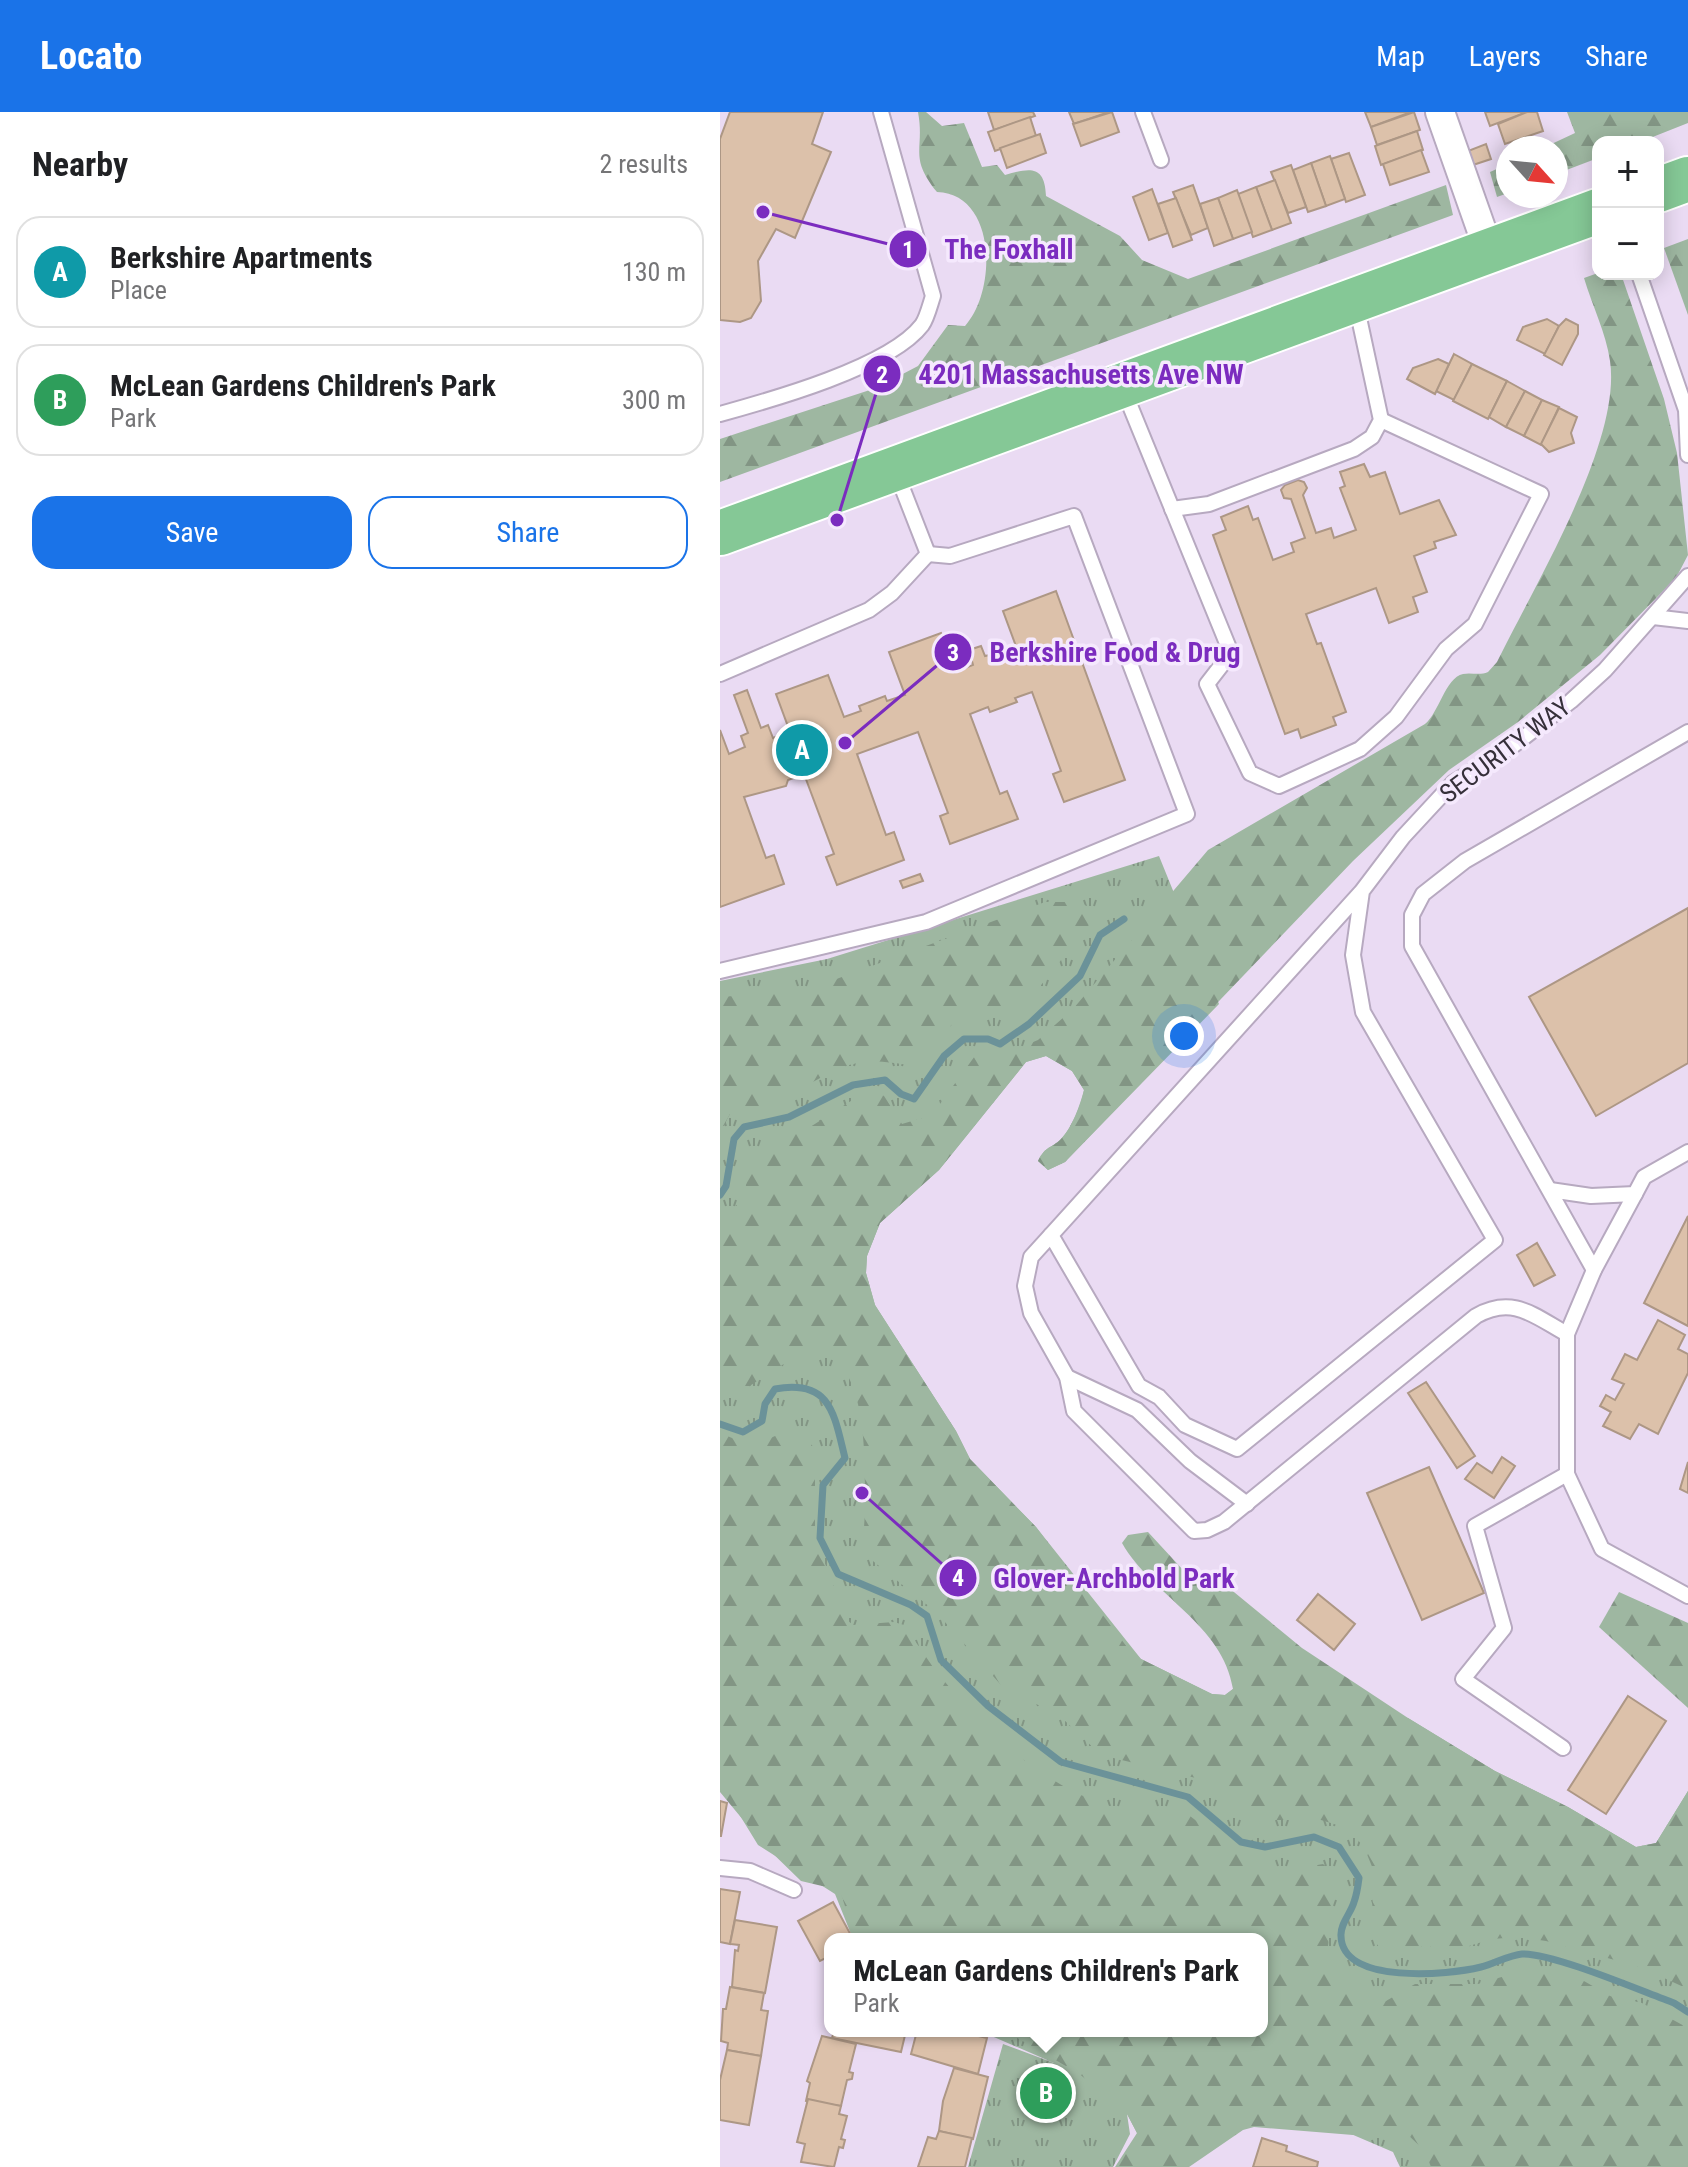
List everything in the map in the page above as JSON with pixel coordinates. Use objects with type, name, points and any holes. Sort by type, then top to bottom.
[{"type":"main road","points":[[1664,188],[1688,179]]},
{"type":"main road","points":[[720,533],[1592,213]]},
{"type":"street","points":[[1440,112],[1489,251]]},
{"type":"lane","points":[[720,414],[795,393],[889,351],[922,325],[933,296],[881,112]]},
{"type":"lane","points":[[1143,112],[1161,160]]},
{"type":"lane","points":[[1641,280],[1687,412],[1688,455]]},
{"type":"lane","points":[[1172,509],[1209,504],[1354,449],[1372,437],[1381,420],[1355,300]]},
{"type":"lane","points":[[1122,386],[1231,653],[1207,684],[1250,773],[1279,786],[1360,749],[1396,717],[1446,649],[1475,624],[1541,494],[1381,420]]},
{"type":"lane","points":[[895,469],[928,554]]},
{"type":"lane","points":[[720,971],[926,922],[1187,814],[1074,516],[950,556],[928,554]]},
{"type":"lane","points":[[720,674],[869,610],[892,593],[928,554]]},
{"type":"lane","name":"SECURITY WAY","points":[[1051,1235],[1139,1386],[1159,1397],[1185,1425],[1237,1449],[1495,1240],[1363,1012],[1353,955],[1362,891],[1403,837],[1453,783],[1514,745],[1571,701],[1653,617],[1688,576]]},
{"type":"lane","points":[[1653,617],[1688,621]]},
{"type":"lane","points":[[1594,1270],[1412,946],[1412,915],[1423,894],[1465,861],[1688,732]]},
{"type":"lane","points":[[1362,891],[1031,1257],[1025,1286],[1031,1313],[1067,1377],[1074,1411],[1194,1531],[1207,1530],[1224,1522],[1247,1504],[1476,1316],[1495,1306],[1513,1306],[1567,1334]]},
{"type":"lane","points":[[1688,1152],[1644,1177],[1594,1270],[1567,1334],[1567,1474],[1602,1549],[1688,1596]]},
{"type":"lane","points":[[1550,1190],[1591,1196],[1635,1194]]},
{"type":"lane","points":[[1067,1377],[1137,1410],[1190,1461],[1247,1504]]},
{"type":"lane","points":[[1563,1748],[1463,1679],[1504,1628],[1475,1526],[1567,1474]]},
{"type":"lane","points":[[720,1868],[750,1871],[794,1890]]},
{"type":"green space","points":[[918,112],[926,112],[942,126],[964,123],[982,167],[997,165],[1005,175],[1028,170],[1039,173],[1046,196],[1120,236],[1142,260],[1188,279],[1446,185],[1453,215],[720,482],[720,439],[876,388],[918,366],[948,325],[965,326],[975,310],[983,291],[986,269],[986,247],[981,226],[971,209],[957,197],[937,192],[928,180],[920,161]]},
{"type":"green space","points":[[1567,112],[1688,112],[1688,123],[1655,136],[1592,136],[1592,160],[1568,169],[1568,136],[1575,133]]},
{"type":"green space","points":[[1496,169],[1496,193],[1490,172]]},
{"type":"green space","points":[[1688,239],[1688,315],[1664,248]]},
{"type":"green space","points":[[1592,275],[1592,280],[1623,280],[1664,399],[1677,453],[1688,555],[1676,578],[1600,655],[1518,722],[1449,770],[1353,861],[1065,1162],[1048,1170],[1038,1161],[1069,1129],[1084,1090],[1072,1071],[1046,1056],[1026,1062],[939,1170],[880,1223],[867,1256],[866,1273],[875,1305],[956,1431],[970,1459],[1036,1527],[1127,1647],[1141,1659],[1212,1694],[1225,1695],[1233,1689],[1227,1666],[1216,1646],[1135,1562],[1122,1543],[1128,1535],[1148,1532],[1196,1584],[1212,1574],[1302,1648],[1408,1718],[1495,1771],[1568,1807],[1636,1847],[1656,1843],[1688,1791],[1688,1989],[1640,1967],[1546,1941],[1518,1937],[1492,1939],[1469,1946],[1381,1950],[1372,1937],[1373,1869],[1364,1847],[1347,1828],[1321,1820],[1259,1820],[1225,1792],[1200,1779],[1101,1755],[1062,1718],[1001,1685],[936,1612],[868,1557],[864,1537],[863,1435],[853,1386],[842,1367],[827,1354],[807,1349],[748,1387],[731,1385],[720,1372],[720,1219],[743,1195],[755,1150],[807,1129],[865,1092],[875,1090],[884,1096],[902,1124],[932,1115],[980,1049],[1004,1054],[1038,1040],[1073,1009],[1208,850],[1425,724],[1451,682],[1463,674],[1488,672],[1497,662],[1572,513],[1603,432],[1610,394],[1610,361],[1584,278]]},
{"type":"green space","points":[[1159,856],[1219,1004],[1065,1162],[1048,1170],[1038,1161],[1069,1129],[1084,1090],[1072,1071],[1046,1056],[1026,1062],[939,1170],[880,1223],[867,1256],[866,1273],[875,1305],[956,1431],[970,1459],[1036,1527],[1141,1659],[1212,1694],[1225,1695],[1233,1689],[1408,1718],[1495,1771],[1568,1807],[1636,1847],[1656,1843],[1688,1791],[1688,2167],[1400,2167],[1393,2152],[1302,2113],[1137,2133],[1127,2114],[1130,2134],[1113,2167],[968,2167],[1003,2044],[1054,2063],[994,2037],[1268,2037],[1268,1933],[851,1933],[835,1894],[758,1845],[720,1783],[720,981],[827,959]]},
{"type":"green space","points":[[1045,902],[1081,902],[1094,912],[1089,925],[1022,1009],[973,1010],[956,1021],[913,1066],[878,1061],[851,1064],[812,1082],[775,1107],[735,1110],[725,1124],[720,1140],[720,997],[790,992],[831,981]]},
{"type":"green space","points":[[804,1426],[810,1431],[815,1465],[815,1537],[846,1619],[853,1625],[894,1622],[904,1625],[935,1670],[971,1713],[1032,1767],[1073,1792],[1125,1812],[1190,1816],[1243,1857],[1268,1869],[1279,1872],[1323,1864],[1331,1871],[1335,1883],[1328,1946],[1339,1981],[1353,1996],[1376,2003],[1386,2001],[1415,1984],[1478,1984],[1515,1973],[1536,1972],[1577,1977],[1610,1996],[1642,2003],[1688,2028],[1688,2167],[1431,2167],[1425,2151],[1406,2133],[1395,2130],[1353,2135],[1254,2127],[1243,2130],[1189,2167],[1115,2167],[1137,2133],[1125,2110],[1078,2073],[1015,2037],[1268,2037],[1268,1933],[858,1933],[839,1890],[801,1881],[763,1844],[720,1792],[720,1432],[746,1443],[756,1443]]},
{"type":"green space","points":[[1619,1592],[1688,1623],[1688,1708],[1599,1627]]},
{"type":"building","points":[[730,112],[823,112],[812,144],[831,152],[795,238],[776,229],[758,261],[761,301],[751,318],[740,322],[720,320],[720,139]]},
{"type":"building","points":[[988,112],[1033,112],[1035,116],[994,130]]},
{"type":"building","points":[[1069,112],[1109,112],[1074,124]]},
{"type":"building","points":[[1112,112],[1119,132],[1081,146],[1073,124]]},
{"type":"building","points":[[1365,112],[1411,112],[1371,127]]},
{"type":"building","points":[[1414,112],[1420,130],[1377,145],[1371,127]]},
{"type":"building","points":[[1485,112],[1527,112],[1490,126]]},
{"type":"building","points":[[1527,112],[1537,112],[1543,131],[1528,136],[1502,136],[1498,124]]},
{"type":"building","points":[[1030,117],[1036,136],[995,151],[988,132]]},
{"type":"building","points":[[1417,131],[1423,150],[1381,165],[1375,146]]},
{"type":"building","points":[[1040,134],[1046,153],[1007,168],[1000,148]]},
{"type":"building","points":[[1486,144],[1491,159],[1473,165],[1468,151]]},
{"type":"building","points":[[1421,150],[1429,172],[1390,185],[1383,164]]},
{"type":"building","points":[[1349,153],[1365,195],[1346,202],[1331,159]]},
{"type":"building","points":[[1330,156],[1345,199],[1326,206],[1311,163]]},
{"type":"building","points":[[1311,163],[1326,206],[1308,212],[1293,170]]},
{"type":"building","points":[[1291,165],[1306,207],[1288,213],[1271,172]]},
{"type":"building","points":[[1275,180],[1291,223],[1272,230],[1256,187]]},
{"type":"building","points":[[1193,185],[1208,228],[1191,235],[1173,192]]},
{"type":"building","points":[[1256,187],[1272,230],[1253,237],[1238,194]]},
{"type":"building","points":[[1152,189],[1168,233],[1149,240],[1133,197]]},
{"type":"building","points":[[1237,190],[1252,232],[1233,239],[1218,198]]},
{"type":"building","points":[[1176,198],[1192,240],[1173,247],[1158,204]]},
{"type":"building","points":[[1218,198],[1233,239],[1214,246],[1200,204]]},
{"type":"building","points":[[1547,319],[1559,326],[1545,354],[1517,340],[1523,327]]},
{"type":"building","points":[[1566,319],[1578,325],[1578,334],[1562,365],[1544,355]]},
{"type":"building","points":[[1454,354],[1472,364],[1454,400],[1436,391]]},
{"type":"building","points":[[1438,359],[1449,364],[1435,394],[1407,379],[1413,368]]},
{"type":"building","points":[[1472,364],[1507,381],[1488,419],[1453,401]]},
{"type":"building","points":[[1507,381],[1525,391],[1506,427],[1489,417]]},
{"type":"building","points":[[1525,391],[1542,400],[1524,436],[1506,427]]},
{"type":"building","points":[[1542,400],[1559,407],[1541,445],[1524,436]]},
{"type":"building","points":[[1559,408],[1577,417],[1571,433],[1574,443],[1549,452],[1541,444]]},
{"type":"building","points":[[1364,464],[1370,477],[1385,472],[1400,514],[1439,500],[1456,535],[1434,542],[1436,548],[1414,556],[1427,592],[1413,597],[1418,612],[1389,623],[1376,588],[1306,614],[1317,644],[1321,643],[1346,712],[1333,717],[1336,725],[1301,738],[1298,729],[1285,734],[1213,535],[1226,530],[1221,517],[1248,506],[1253,520],[1258,518],[1273,560],[1294,552],[1291,543],[1305,538],[1291,499],[1284,498],[1281,490],[1298,480],[1304,482],[1307,488],[1303,495],[1316,533],[1331,528],[1334,538],[1356,530],[1340,488],[1345,486],[1340,472]]},
{"type":"building","points":[[1056,591],[1125,780],[1064,802],[1053,774],[1061,771],[1032,692],[1015,698],[1017,702],[990,712],[988,707],[970,714],[1000,794],[1007,791],[1018,819],[950,844],[940,816],[948,813],[918,732],[857,754],[886,835],[894,832],[904,860],[837,885],[826,857],[834,854],[804,774],[788,780],[786,786],[744,797],[766,858],[774,855],[784,884],[720,907],[720,730],[729,754],[745,747],[741,736],[748,733],[734,695],[747,690],[761,728],[768,725],[773,738],[790,732],[776,694],[828,675],[844,717],[861,711],[859,706],[885,696],[887,701],[905,695],[889,652],[941,633],[955,672],[973,665],[969,650],[981,646],[985,656],[1017,649],[1003,611]]},
{"type":"building","points":[[920,874],[923,881],[903,888],[900,881]]},
{"type":"building","points":[[1688,908],[1688,1063],[1596,1116],[1529,997]]},
{"type":"building","points":[[1688,1216],[1688,1326],[1644,1303]]},
{"type":"building","points":[[1537,1243],[1555,1275],[1534,1286],[1517,1255]]},
{"type":"building","points":[[1658,1320],[1685,1335],[1678,1349],[1688,1354],[1688,1373],[1658,1434],[1639,1424],[1630,1439],[1603,1426],[1611,1412],[1600,1406],[1606,1395],[1615,1400],[1624,1384],[1612,1379],[1625,1354],[1637,1360]]},
{"type":"building","points":[[1426,1382],[1475,1456],[1457,1468],[1408,1393]]},
{"type":"building","points":[[1502,1457],[1515,1466],[1494,1498],[1465,1479],[1477,1463],[1492,1473]]},
{"type":"building","points":[[1688,1462],[1688,1493],[1680,1489]]},
{"type":"building","points":[[1429,1467],[1484,1593],[1422,1620],[1367,1493]]},
{"type":"building","points":[[1318,1594],[1355,1624],[1334,1650],[1297,1620]]},
{"type":"building","points":[[1628,1696],[1666,1721],[1606,1814],[1568,1790]]},
{"type":"building","points":[[720,1801],[727,1803],[721,1836],[720,1836]]},
{"type":"building","points":[[720,1889],[740,1892],[730,1944],[720,1942]]},
{"type":"building","points":[[833,1902],[850,1933],[824,1933],[824,1959],[820,1961],[798,1921]]},
{"type":"building","points":[[735,1920],[777,1927],[765,1993],[732,1987],[735,1950],[738,1951],[739,1945],[730,1944]]},
{"type":"building","points":[[730,1987],[764,1993],[761,2010],[768,2011],[761,2056],[727,2050],[728,2043],[721,2041],[723,2009],[726,2009]]},
{"type":"building","points":[[822,2036],[856,2044],[849,2072],[853,2073],[852,2079],[847,2080],[841,2106],[806,2101],[810,2083],[807,2081]]},
{"type":"building","points":[[832,2037],[905,2037],[901,2052]]},
{"type":"building","points":[[915,2037],[987,2038],[978,2074],[911,2054]]},
{"type":"building","points":[[727,2050],[761,2056],[749,2125],[720,2120],[720,2080]]},
{"type":"building","points":[[954,2068],[988,2077],[973,2139],[939,2131],[943,2101]]},
{"type":"building","points":[[808,2099],[841,2106],[839,2114],[847,2116],[841,2139],[845,2140],[843,2148],[839,2147],[834,2167],[801,2162],[805,2144],[797,2142]]},
{"type":"building","points":[[939,2131],[972,2138],[965,2167],[918,2167],[928,2137],[936,2139]]},
{"type":"building","points":[[1262,2138],[1287,2146],[1286,2151],[1318,2162],[1317,2167],[1253,2167]]},
{"type":"waterway","points":[[720,1195],[726,1186],[734,1139],[744,1127],[789,1117],[853,1085],[885,1080],[901,1094],[914,1099],[944,1056],[964,1039],[988,1039],[1000,1044],[1029,1024],[1080,976],[1100,935],[1124,919]]},
{"type":"waterway","points":[[720,1424],[743,1432],[762,1421],[765,1404],[775,1389],[794,1387],[819,1395],[833,1414],[845,1458],[823,1485],[820,1538],[838,1574],[911,1605],[927,1616],[941,1660],[988,1706],[1061,1762],[1188,1797],[1241,1842],[1265,1847],[1314,1837],[1339,1847],[1359,1878],[1353,1906],[1342,1927],[1341,1936],[1346,1952],[1359,1963],[1399,1973],[1423,1974],[1481,1967],[1522,1954],[1536,1955],[1597,1974],[1674,2003],[1688,2012]]},
{"type":"place","name":"The Foxhall","points":[[763,212]]},
{"type":"place","name":"4201 Massachusetts Ave NW","points":[[837,520]]},
{"type":"place","name":"Berkshire Food & Drug","points":[[845,743]]},
{"type":"place","name":"Berkshire Apartments","points":[[802,750]]},
{"type":"place","name":"Glover-Archbold Park","points":[[862,1493]]},
{"type":"place","name":"McLean Gardens Children's Park","points":[[1046,2093]]}]
